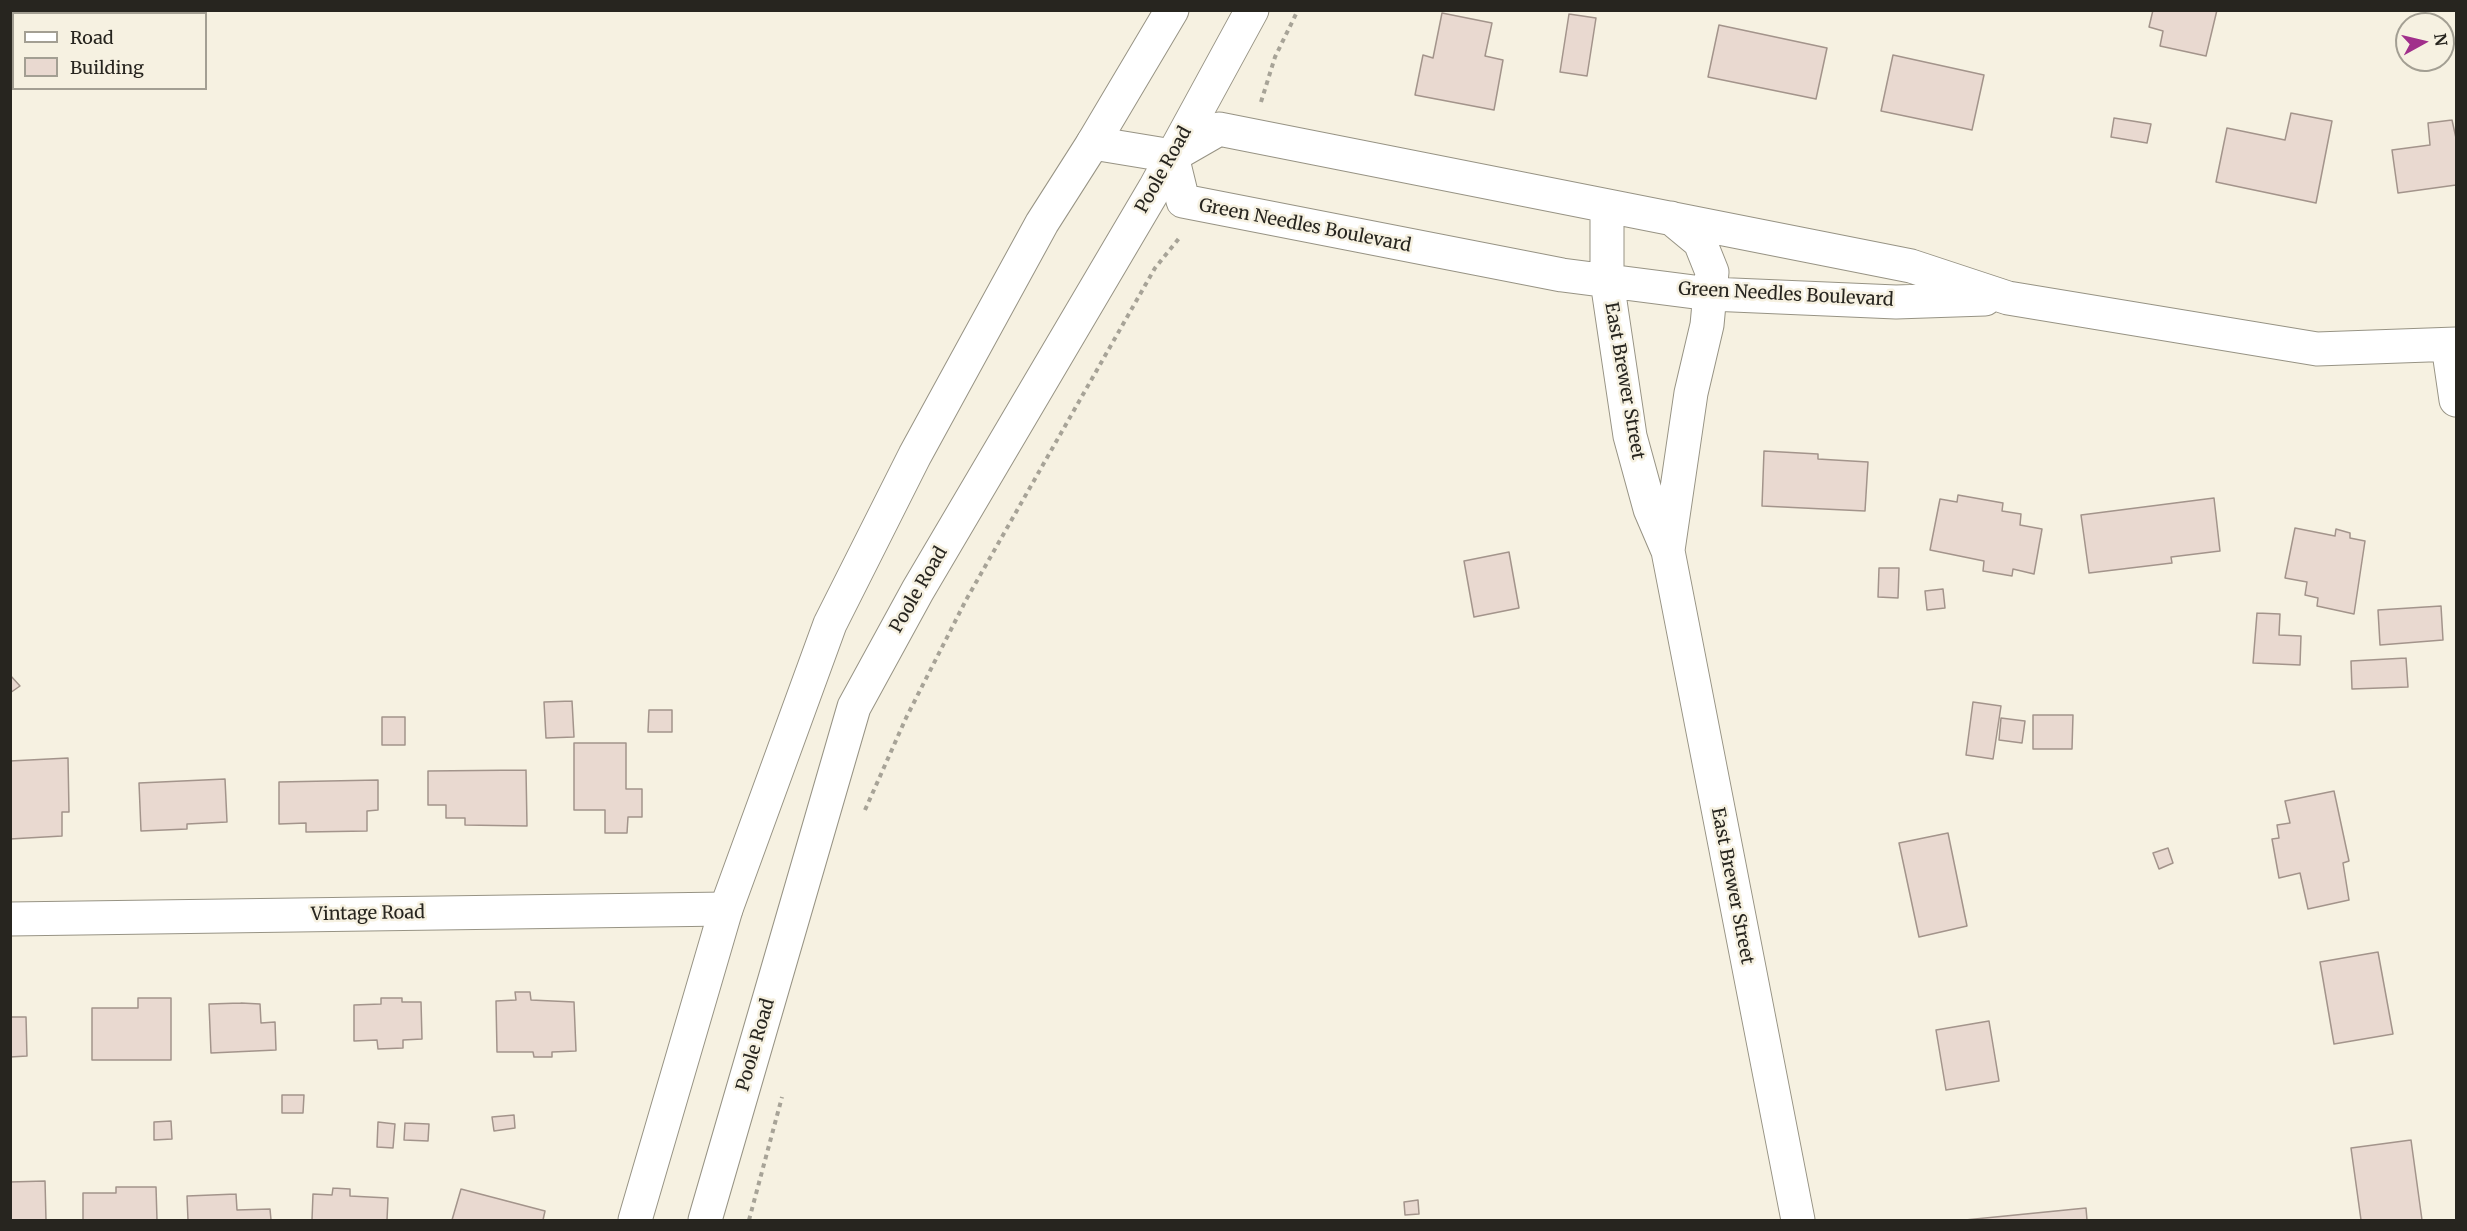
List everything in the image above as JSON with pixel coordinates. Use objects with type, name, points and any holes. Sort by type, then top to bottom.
[{"type":"street","points":[[635,1221],[726,909],[830,624],[915,455],[1042,223],[1094,143],[1172,10]]},
{"type":"street","name":"Poole Road","points":[[705,1221],[854,707],[918,590],[1172,156],[1252,10]]},
{"type":"street","name":"Green Needles Boulevard","points":[[2008,298],[1896,302],[1710,294],[1607,281],[1415,248],[1184,201],[1172,156],[1219,129],[1911,266],[2008,298],[2317,350],[2452,344]]},
{"type":"street","points":[[1094,143],[1172,156]]},
{"type":"street","name":"East Brewer Street","points":[[1607,206],[1607,281],[1630,436],[1650,509],[1668,551],[1798,1221]]},
{"type":"street","name":"East Brewer Street","points":[[1668,551],[1691,393],[1707,325],[1712,272],[1700,242],[1671,218]]},
{"type":"street","points":[[2452,344],[2457,400]]},
{"type":"street","name":"Vintage Road","points":[[10,919],[726,909]]},
{"type":"path","points":[[1258,111],[1275,57],[1298,10]]},
{"type":"path","points":[[863,816],[874,784],[966,600],[1155,268],[1185,232]]},
{"type":"path","points":[[748,1221],[784,1087]]},
{"type":"building","points":[[2153,10],[2217,10],[2206,56],[2160,46],[2163,31],[2149,27]]},
{"type":"building","points":[[1442,13],[1492,23],[1485,56],[1503,60],[1494,110],[1415,95],[1423,55],[1433,58]]},
{"type":"building","points":[[1569,14],[1596,18],[1587,76],[1560,72]]},
{"type":"building","points":[[1719,25],[1827,48],[1816,99],[1708,77]]},
{"type":"building","points":[[1893,55],[1984,75],[1972,130],[1881,111]]},
{"type":"building","points":[[2291,113],[2332,121],[2316,203],[2216,182],[2227,128],[2285,140]]},
{"type":"building","points":[[2114,118],[2151,124],[2147,143],[2111,137]]},
{"type":"building","points":[[2452,120],[2456,138],[2456,185],[2398,193],[2392,150],[2430,145],[2428,123]]},
{"type":"building","points":[[1764,451],[1818,454],[1818,459],[1868,462],[1865,511],[1762,506]]},
{"type":"building","points":[[1958,495],[2003,503],[2002,511],[2021,514],[2020,525],[2042,529],[2034,574],[2013,569],[2012,576],[1983,571],[1984,561],[1930,550],[1940,499],[1957,502]]},
{"type":"building","points":[[2214,498],[2220,551],[2171,557],[2172,563],[2089,573],[2081,515]]},
{"type":"building","points":[[2295,528],[2335,536],[2336,529],[2350,533],[2350,538],[2365,541],[2354,614],[2317,606],[2318,598],[2305,595],[2307,582],[2285,578]]},
{"type":"building","points":[[1509,552],[1519,608],[1474,617],[1464,561]]},
{"type":"building","points":[[1879,568],[1899,568],[1898,598],[1878,597]]},
{"type":"building","points":[[1943,589],[1945,608],[1927,610],[1925,591]]},
{"type":"building","points":[[2441,606],[2443,640],[2380,645],[2378,610]]},
{"type":"building","points":[[2257,613],[2280,614],[2279,635],[2301,636],[2300,665],[2253,663]]},
{"type":"building","points":[[2406,658],[2408,687],[2352,689],[2351,661]]},
{"type":"building","points":[[10,675],[20,686],[10,693]]},
{"type":"building","points":[[572,701],[574,737],[546,738],[544,702]]},
{"type":"building","points":[[1973,702],[2001,706],[1993,759],[1966,755]]},
{"type":"building","points":[[649,710],[672,710],[672,732],[648,732]]},
{"type":"building","points":[[2033,715],[2073,715],[2072,749],[2033,749]]},
{"type":"building","points":[[382,717],[405,717],[405,745],[382,745]]},
{"type":"building","points":[[2001,718],[2025,721],[2022,743],[1999,740]]},
{"type":"building","points":[[574,743],[626,743],[626,789],[642,789],[642,817],[628,817],[627,833],[605,833],[605,810],[574,810]]},
{"type":"building","points":[[68,758],[69,812],[62,812],[62,836],[10,839],[10,761]]},
{"type":"building","points":[[526,770],[527,826],[465,825],[465,818],[446,818],[446,805],[428,805],[428,771]]},
{"type":"building","points":[[225,779],[227,822],[187,824],[187,829],[141,831],[139,783]]},
{"type":"building","points":[[378,780],[378,810],[367,811],[367,831],[306,832],[306,823],[279,824],[279,782]]},
{"type":"building","points":[[2334,791],[2349,861],[2343,863],[2349,900],[2308,909],[2300,873],[2279,878],[2272,839],[2279,838],[2277,825],[2290,823],[2285,801]]},
{"type":"building","points":[[1948,833],[1967,926],[1919,937],[1899,843]]},
{"type":"building","points":[[2168,848],[2173,863],[2159,869],[2153,853]]},
{"type":"building","points":[[2378,952],[2393,1034],[2334,1044],[2320,962]]},
{"type":"building","points":[[515,992],[530,992],[531,1000],[574,1002],[576,1051],[552,1052],[552,1057],[534,1057],[533,1052],[497,1052],[496,1001],[516,1000]]},
{"type":"building","points":[[138,998],[171,998],[171,1060],[92,1060],[92,1008],[138,1008]]},
{"type":"building","points":[[381,998],[402,998],[402,1002],[421,1002],[422,1039],[403,1040],[403,1048],[378,1049],[377,1040],[354,1041],[354,1005],[381,1004]]},
{"type":"building","points":[[209,1004],[260,1004],[261,1023],[275,1022],[276,1050],[211,1053]]},
{"type":"building","points":[[10,1017],[26,1017],[27,1056],[10,1057]]},
{"type":"building","points":[[1989,1021],[1999,1081],[1946,1090],[1936,1030]]},
{"type":"building","points":[[282,1095],[304,1095],[303,1113],[282,1113]]},
{"type":"building","points":[[514,1115],[515,1128],[494,1131],[492,1117]]},
{"type":"building","points":[[171,1121],[172,1139],[154,1140],[154,1122]]},
{"type":"building","points":[[378,1122],[395,1124],[393,1148],[377,1147]]},
{"type":"building","points":[[405,1123],[429,1124],[428,1141],[404,1140]]},
{"type":"building","points":[[2411,1140],[2422,1220],[2361,1220],[2351,1148]]},
{"type":"building","points":[[45,1181],[46,1220],[10,1220],[10,1182]]},
{"type":"building","points":[[116,1187],[156,1187],[157,1220],[83,1220],[83,1193],[116,1193]]},
{"type":"building","points":[[333,1188],[350,1189],[350,1196],[388,1198],[387,1220],[312,1220],[313,1194],[332,1195]]},
{"type":"building","points":[[461,1189],[545,1211],[543,1220],[452,1220]]},
{"type":"building","points":[[236,1194],[237,1210],[270,1209],[271,1220],[188,1220],[187,1196]]},
{"type":"building","points":[[1418,1200],[1419,1214],[1405,1215],[1404,1202]]},
{"type":"building","points":[[2086,1208],[2087,1220],[1965,1220]]}]
